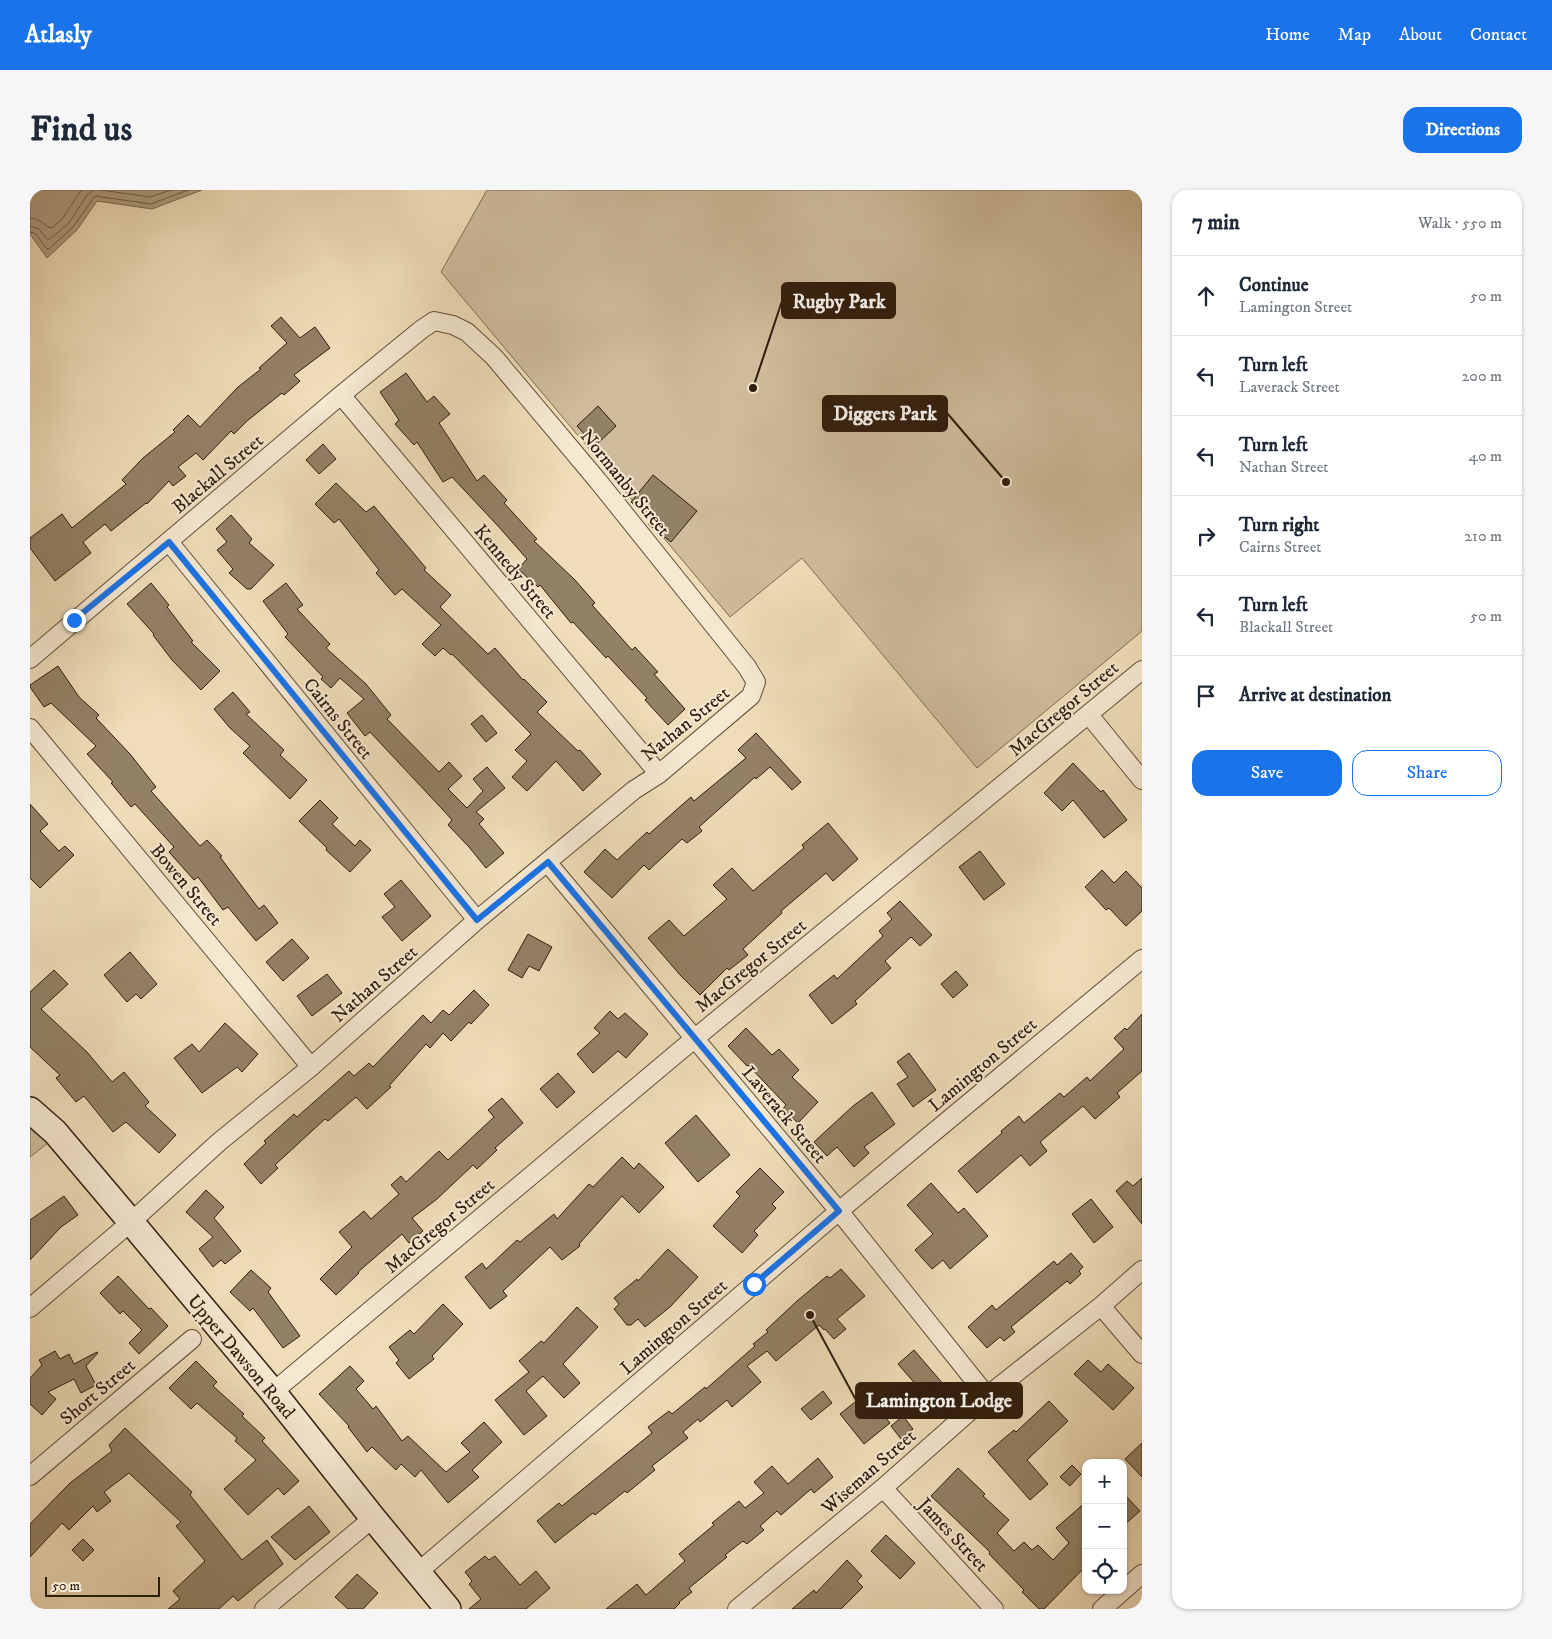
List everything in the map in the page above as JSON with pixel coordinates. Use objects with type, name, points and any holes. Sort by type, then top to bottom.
[{"type":"street","name":"Blackall Street","points":[[30,659],[341,395],[434,321]]},
{"type":"street","name":"Normanby Street","points":[[434,321],[453,325],[467,332],[494,357],[598,481],[747,666],[756,682],[751,696]]},
{"type":"street","name":"Kennedy Street","points":[[341,395],[659,774]]},
{"type":"street","name":"Cairns Street","points":[[169,542],[477,920]]},
{"type":"street","name":"MacGregor Street","points":[[273,1392],[694,1039],[1142,670]]},
{"type":"street","name":"Nathan Street","points":[[30,1308],[131,1222],[219,1142],[311,1067],[477,920],[634,790],[659,774],[751,696]]},
{"type":"street","points":[[1089,714],[1142,780]]},
{"type":"street","name":"Bowen Street","points":[[30,728],[311,1067]]},
{"type":"street","name":"Laverack Street","points":[[548,862],[839,1211],[987,1396]]},
{"type":"street","name":"Lamington Street","points":[[417,1573],[839,1211],[1142,959]]},
{"type":"street","name":"Upper Dawson Road","points":[[30,1110],[55,1132],[131,1222],[273,1392],[417,1573],[448,1609]]},
{"type":"street","name":"Wiseman Street","points":[[737,1609],[883,1488],[987,1396],[1101,1306],[1142,1270]]},
{"type":"street","points":[[1101,1306],[1142,1354]]},
{"type":"street","name":"Short Street","points":[[30,1476],[192,1339]]},
{"type":"street","name":"James Street","points":[[883,1488],[994,1609]]},
{"type":"street","points":[[264,1609],[373,1518]]},
{"type":"street","points":[[1102,1609],[1142,1574]]},
{"type":"shaded area","points":[[487,190],[1142,190],[1142,631],[977,768],[802,558],[730,617],[441,272]]},
{"type":"shaded area","points":[[30,1125],[49,1142],[30,1157]]},
{"type":"water","points":[[30,190],[202,190],[152,209],[97,201],[77,230],[47,258],[30,234]]},
{"type":"building","points":[[281,317],[300,338],[315,327],[330,348],[294,375],[300,381],[284,395],[282,393],[247,421],[234,434],[231,431],[203,460],[196,453],[178,467],[186,476],[173,486],[169,481],[147,504],[111,531],[105,524],[83,542],[91,553],[55,581],[30,548],[30,538],[62,514],[72,528],[126,484],[122,480],[143,458],[175,432],[173,430],[188,415],[200,427],[238,387],[261,369],[259,368],[287,343],[271,326]]},
{"type":"building","points":[[406,373],[427,402],[434,396],[450,414],[439,423],[477,481],[484,475],[507,500],[504,503],[537,539],[534,541],[575,580],[595,603],[592,605],[632,650],[635,647],[658,672],[654,674],[685,709],[668,725],[645,700],[647,698],[608,656],[606,658],[573,622],[571,623],[540,585],[538,587],[518,569],[527,559],[498,526],[452,477],[443,482],[417,442],[414,445],[395,424],[399,420],[380,392]]},
{"type":"building","points":[[598,406],[616,426],[595,446],[577,426]]},
{"type":"building","points":[[323,444],[336,459],[319,474],[306,460]]},
{"type":"building","points":[[653,475],[697,511],[671,542],[648,524],[652,519],[631,502]]},
{"type":"building","points":[[336,483],[366,512],[374,506],[426,568],[424,570],[451,595],[440,607],[488,654],[495,648],[523,680],[547,702],[537,712],[578,751],[580,750],[601,774],[583,791],[556,761],[527,791],[512,777],[527,761],[515,750],[531,734],[452,654],[443,648],[435,656],[422,644],[441,625],[402,589],[395,595],[376,573],[379,570],[339,519],[334,523],[315,504]]},
{"type":"building","points":[[231,515],[252,539],[249,543],[274,565],[251,589],[247,589],[229,573],[233,569],[217,550],[227,542],[216,529]]},
{"type":"building","points":[[151,583],[169,605],[167,607],[193,641],[191,642],[220,671],[201,690],[172,660],[154,634],[127,604]]},
{"type":"building","points":[[286,583],[303,605],[297,609],[330,644],[326,648],[366,684],[391,715],[387,719],[439,772],[449,762],[462,776],[448,789],[467,808],[483,791],[473,779],[487,767],[505,788],[476,812],[484,819],[479,824],[504,853],[486,868],[448,825],[452,820],[444,811],[370,732],[365,736],[347,713],[364,699],[340,678],[331,688],[285,637],[288,634],[263,601]]},
{"type":"building","points":[[58,666],[79,697],[99,715],[96,718],[130,754],[156,787],[151,791],[200,846],[207,840],[222,856],[220,857],[259,909],[264,905],[278,923],[256,941],[228,907],[223,910],[198,877],[194,880],[169,852],[174,847],[135,804],[131,807],[111,783],[113,782],[87,754],[96,746],[51,703],[44,707],[30,685]]},
{"type":"building","points":[[233,692],[250,712],[246,714],[284,750],[280,755],[307,780],[290,799],[243,753],[250,746],[230,728],[214,709]]},
{"type":"building","points":[[482,715],[497,733],[486,742],[471,724]]},
{"type":"building","points":[[756,733],[801,782],[792,790],[770,767],[756,779],[755,777],[699,827],[702,831],[687,843],[682,839],[649,870],[644,865],[612,898],[584,872],[605,849],[617,860],[647,832],[649,834],[691,797],[694,801],[746,758],[738,750]]},
{"type":"building","points":[[1073,763],[1101,792],[1103,790],[1127,820],[1104,838],[1073,800],[1062,811],[1044,793]]},
{"type":"building","points":[[320,800],[338,818],[332,824],[355,846],[360,840],[371,850],[350,872],[299,821]]},
{"type":"building","points":[[30,804],[48,824],[40,831],[59,851],[65,846],[74,855],[40,888],[30,878]]},
{"type":"building","points":[[828,823],[858,859],[833,881],[826,873],[781,911],[782,913],[743,949],[748,955],[729,970],[727,968],[700,995],[648,938],[669,920],[684,936],[727,899],[713,885],[732,868],[753,891],[804,848],[802,845]]},
{"type":"building","points":[[980,851],[1005,884],[984,900],[959,867]]},
{"type":"building","points":[[1102,870],[1114,883],[1126,871],[1142,888],[1142,911],[1126,926],[1109,908],[1106,910],[1085,887]]},
{"type":"building","points":[[401,880],[431,916],[402,941],[382,917],[395,907],[384,894]]},
{"type":"building","points":[[900,901],[932,935],[920,946],[911,937],[885,961],[891,968],[855,1001],[857,1004],[832,1024],[809,995],[834,975],[837,979],[883,936],[879,931],[892,919],[887,913]]},
{"type":"building","points":[[528,934],[552,947],[539,971],[529,966],[522,978],[508,970]]},
{"type":"building","points":[[292,939],[309,958],[283,981],[266,962]]},
{"type":"building","points":[[130,952],[157,984],[141,999],[136,994],[127,1002],[104,975]]},
{"type":"building","points":[[54,970],[68,984],[41,1009],[87,1052],[112,1082],[124,1072],[149,1102],[145,1106],[176,1135],[159,1153],[126,1122],[113,1132],[84,1096],[76,1102],[56,1078],[60,1075],[30,1047],[30,992]]},
{"type":"building","points":[[956,971],[968,985],[953,998],[941,984]]},
{"type":"building","points":[[327,974],[342,993],[312,1016],[297,996]]},
{"type":"building","points":[[474,990],[489,1005],[451,1041],[443,1033],[430,1048],[426,1044],[389,1086],[391,1087],[367,1109],[356,1097],[328,1121],[325,1119],[275,1165],[278,1168],[261,1184],[244,1164],[266,1143],[264,1141],[294,1114],[297,1117],[349,1071],[354,1076],[369,1063],[373,1067],[423,1015],[431,1023],[443,1010],[449,1015]]},
{"type":"building","points":[[610,1011],[618,1019],[625,1013],[648,1034],[626,1058],[618,1051],[593,1073],[577,1054],[600,1033],[594,1028]]},
{"type":"building","points":[[1142,1014],[1142,1071],[1117,1093],[1120,1097],[1095,1119],[1083,1106],[1040,1142],[1047,1151],[1030,1166],[1021,1155],[977,1193],[958,1171],[1019,1116],[1024,1123],[1060,1093],[1064,1097],[1087,1077],[1090,1081],[1124,1049],[1114,1038],[1125,1028],[1127,1030]]},
{"type":"building","points":[[225,1023],[258,1054],[242,1072],[237,1067],[202,1093],[174,1058],[192,1044],[199,1052]]},
{"type":"building","points":[[746,1028],[772,1055],[779,1049],[799,1070],[792,1077],[818,1102],[798,1123],[783,1109],[786,1105],[728,1046]]},
{"type":"building","points":[[909,1053],[936,1090],[913,1107],[897,1084],[908,1077],[897,1062]]},
{"type":"building","points":[[558,1073],[575,1092],[557,1108],[540,1089]]},
{"type":"building","points":[[872,1092],[895,1124],[864,1147],[869,1153],[854,1167],[837,1147],[827,1156],[814,1142],[853,1106]]},
{"type":"building","points":[[502,1098],[523,1123],[495,1148],[497,1150],[477,1169],[473,1165],[437,1199],[412,1218],[423,1231],[409,1243],[402,1234],[358,1272],[336,1295],[320,1279],[352,1247],[339,1232],[364,1211],[371,1219],[399,1194],[391,1185],[401,1176],[406,1182],[439,1151],[448,1160],[494,1117],[488,1110]]},
{"type":"building","points":[[696,1115],[730,1155],[698,1182],[665,1143]]},
{"type":"building","points":[[622,1157],[634,1169],[639,1163],[664,1187],[639,1213],[622,1196],[579,1244],[580,1246],[562,1260],[550,1247],[503,1291],[507,1296],[490,1309],[465,1277],[482,1263],[486,1269],[517,1240],[520,1242],[554,1214],[557,1219],[589,1184],[593,1187]]},
{"type":"building","points":[[760,1168],[784,1192],[772,1204],[776,1208],[754,1231],[758,1235],[742,1253],[713,1226],[740,1196],[736,1192]]},
{"type":"building","points":[[1142,1178],[1142,1224],[1116,1191],[1127,1181],[1133,1186]]},
{"type":"building","points":[[931,1183],[958,1213],[964,1208],[988,1236],[950,1269],[943,1260],[932,1269],[915,1250],[933,1234],[907,1205]]},
{"type":"building","points":[[206,1190],[224,1207],[214,1218],[241,1251],[225,1264],[221,1260],[213,1267],[199,1249],[213,1237],[186,1212]]},
{"type":"building","points":[[64,1196],[78,1215],[61,1227],[30,1260],[30,1220]]},
{"type":"building","points":[[1091,1199],[1113,1227],[1094,1243],[1072,1214]]},
{"type":"building","points":[[668,1249],[698,1277],[670,1307],[645,1327],[638,1319],[631,1325],[627,1325],[614,1309],[619,1304],[614,1298],[637,1279],[638,1281]]},
{"type":"building","points":[[1071,1253],[1083,1267],[1079,1271],[1081,1274],[1070,1284],[1067,1281],[1011,1327],[1015,1332],[1004,1341],[1000,1337],[987,1348],[968,1327],[992,1305],[996,1310],[1054,1261],[1057,1265]]},
{"type":"building","points":[[841,1269],[865,1296],[837,1319],[846,1329],[834,1339],[819,1325],[776,1361],[767,1351],[747,1366],[761,1382],[732,1407],[727,1400],[700,1422],[698,1419],[683,1432],[688,1438],[652,1466],[655,1470],[627,1493],[625,1491],[595,1515],[593,1513],[555,1543],[537,1521],[559,1503],[562,1506],[652,1433],[648,1427],[669,1411],[672,1414],[705,1387],[706,1389],[755,1346],[753,1344],[768,1332],[766,1330],[797,1301],[827,1276],[830,1278]]},
{"type":"building","points":[[251,1270],[271,1288],[268,1292],[300,1336],[283,1348],[253,1308],[250,1311],[230,1292]]},
{"type":"building","points":[[118,1276],[168,1326],[139,1354],[129,1343],[142,1330],[123,1311],[120,1314],[100,1293]]},
{"type":"building","points":[[443,1304],[463,1324],[432,1356],[434,1359],[409,1379],[396,1363],[399,1360],[389,1347],[410,1330],[414,1334]]},
{"type":"building","points":[[577,1307],[598,1327],[563,1364],[580,1383],[564,1398],[543,1376],[526,1391],[547,1416],[524,1435],[495,1400],[529,1372],[519,1361],[541,1341],[544,1343]]},
{"type":"building","points":[[914,1350],[944,1385],[913,1412],[903,1400],[918,1387],[898,1364]]},
{"type":"building","points":[[55,1351],[60,1359],[69,1354],[74,1364],[97,1352],[86,1366],[96,1385],[81,1393],[74,1379],[48,1392],[56,1399],[42,1415],[30,1404],[30,1378],[42,1365],[39,1360]]},
{"type":"building","points":[[1088,1360],[1101,1372],[1108,1364],[1134,1388],[1113,1410],[1074,1374]]},
{"type":"building","points":[[196,1361],[217,1382],[213,1386],[244,1414],[242,1416],[265,1438],[262,1441],[299,1481],[284,1495],[278,1488],[248,1515],[224,1489],[256,1460],[235,1441],[237,1438],[197,1403],[191,1409],[169,1388]]},
{"type":"building","points":[[350,1366],[364,1381],[356,1389],[373,1409],[376,1406],[402,1441],[408,1436],[446,1472],[470,1452],[461,1443],[484,1422],[502,1442],[472,1470],[479,1477],[448,1503],[421,1470],[415,1477],[401,1464],[396,1470],[372,1447],[367,1452],[349,1426],[319,1394]]},
{"type":"building","points":[[823,1391],[832,1403],[811,1420],[801,1409]]},
{"type":"building","points":[[866,1393],[890,1423],[864,1444],[840,1414]]},
{"type":"building","points":[[1049,1401],[1068,1421],[1027,1460],[1048,1484],[1030,1500],[988,1452],[1014,1430],[1016,1432]]},
{"type":"building","points":[[903,1416],[913,1429],[901,1439],[891,1426]]},
{"type":"building","points":[[125,1428],[192,1492],[190,1495],[242,1560],[267,1540],[283,1564],[238,1601],[233,1596],[219,1609],[168,1609],[180,1599],[173,1591],[205,1561],[176,1526],[181,1522],[129,1473],[104,1492],[111,1501],[97,1512],[93,1506],[69,1530],[62,1523],[30,1557],[30,1524],[70,1483],[112,1451],[109,1445]]},
{"type":"building","points":[[1142,1443],[1142,1477],[1127,1459],[1125,1459]]},
{"type":"building","points":[[818,1458],[833,1477],[814,1493],[811,1489],[781,1515],[777,1511],[760,1526],[764,1530],[747,1544],[743,1541],[725,1555],[727,1557],[689,1588],[692,1592],[679,1602],[674,1609],[606,1609],[637,1584],[646,1595],[685,1561],[679,1554],[714,1525],[712,1523],[739,1501],[745,1508],[764,1493],[754,1482],[772,1466],[788,1484]]},
{"type":"building","points":[[1072,1465],[1081,1474],[1070,1486],[1060,1477]]},
{"type":"building","points":[[958,1468],[985,1494],[983,1496],[1009,1520],[997,1533],[1014,1551],[1024,1542],[1032,1550],[1038,1545],[1053,1560],[1069,1543],[1056,1528],[1082,1505],[1082,1570],[1044,1609],[1039,1609],[1022,1592],[1024,1590],[989,1554],[990,1552],[931,1496]]},
{"type":"building","points":[[1127,1497],[1140,1511],[1127,1522]]},
{"type":"building","points":[[309,1506],[330,1532],[295,1560],[271,1537]]},
{"type":"building","points":[[886,1535],[915,1563],[900,1579],[871,1551]]},
{"type":"building","points":[[83,1539],[94,1550],[83,1561],[72,1550]]},
{"type":"building","points":[[485,1556],[489,1560],[495,1556],[520,1585],[536,1571],[550,1588],[526,1609],[469,1609],[481,1599],[469,1584],[472,1581],[465,1572]]},
{"type":"building","points":[[847,1560],[862,1576],[857,1581],[863,1587],[841,1609],[792,1609],[814,1590],[816,1593]]},
{"type":"building","points":[[357,1574],[378,1593],[363,1609],[348,1609],[335,1597]]},
{"type":"place","name":"Rugby Park","points":[[753,388]]},
{"type":"place","name":"Diggers Park","points":[[1006,482]]},
{"type":"place","name":"Lamington Lodge","points":[[810,1315]]},
{"type":"route","points":[[74,620],[169,542],[477,920],[548,862],[839,1211],[754,1284]]}]
